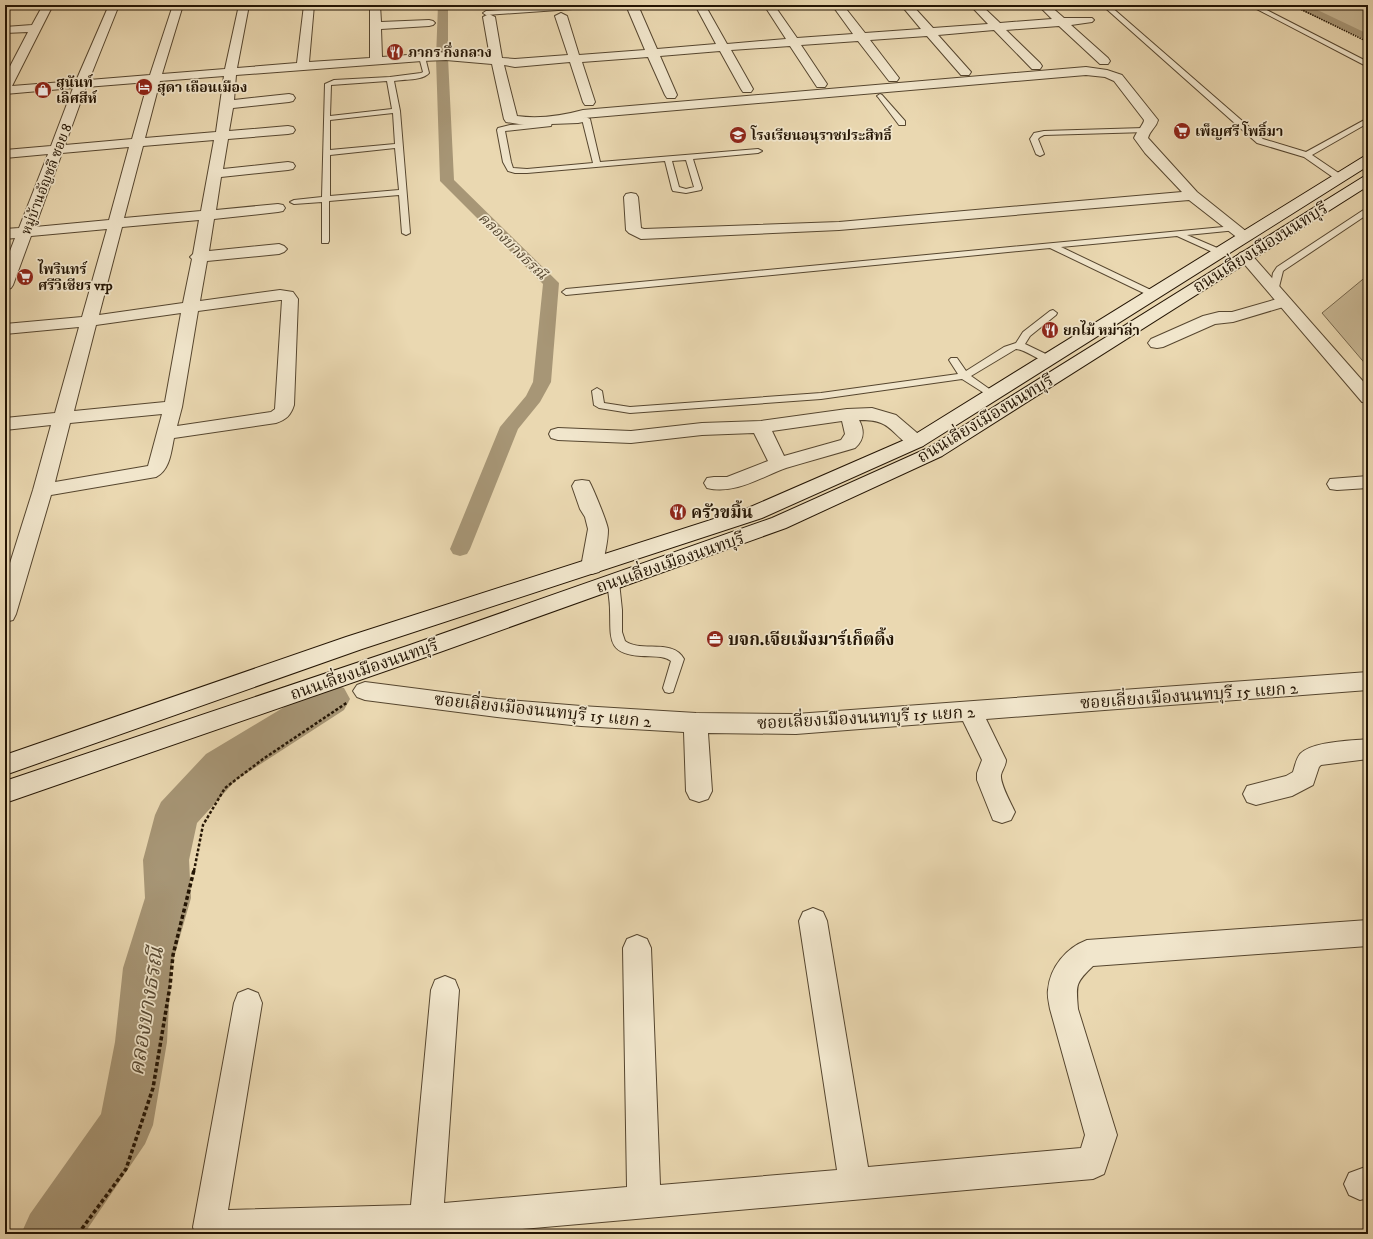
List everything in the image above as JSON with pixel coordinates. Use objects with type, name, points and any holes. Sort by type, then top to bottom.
[{"type":"street","points":[[5,89],[48,5]]},
{"type":"street","points":[[5,614],[11,574],[43,490],[88,320],[139,143],[155,78],[178,5]]},
{"type":"street","points":[[43,490],[155,470],[167,433],[173,407],[198,257],[226,105],[230,73],[244,5]]},
{"type":"street","points":[[303,66],[309,5]]},
{"type":"street","points":[[375,5],[376,61]]},
{"type":"street","points":[[769,5],[821,84]]},
{"type":"street","points":[[837,5],[893,78]]},
{"type":"street","points":[[906,5],[965,72]]},
{"type":"street","points":[[975,5],[1036,66]]},
{"type":"street","points":[[1043,5],[1104,61]]},
{"type":"street","name":"หมู่บ้านอัญชลี ซอย 8","points":[[5,285],[58,150],[81,84],[114,6]]},
{"type":"street","points":[[700,6],[747,89]]},
{"type":"street","points":[[634,10],[671,95]]},
{"type":"street","points":[[488,15],[500,62],[511,119],[525,121],[549,119],[586,119],[877,92],[1039,83],[1091,78],[1099,74],[1114,75],[1123,84],[1151,120],[1150,126],[1144,130],[1141,138],[1143,142],[1192,195],[1239,232]]},
{"type":"street","points":[[561,16],[589,102]]},
{"type":"street","points":[[5,89],[446,56],[515,63],[552,59],[576,59],[1088,20]]},
{"type":"street","points":[[375,26],[429,23]]},
{"type":"street","points":[[5,30],[36,28]]},
{"type":"street","points":[[226,105],[289,98]]},
{"type":"street","points":[[564,119],[583,114],[714,106]]},
{"type":"street","points":[[5,154],[288,130]]},
{"type":"street","name":"ถนนเลี่ยงเมืองนนทบุรี","points":[[5,765],[362,640],[487,599],[592,567],[754,513],[916,442],[992,396],[1219,252],[1239,232],[1340,178],[1368,160]]},
{"type":"street","points":[[214,174],[288,166]]},
{"type":"street","name":"ถนนเลี่ยงเมืองนนทบุรี","points":[[5,792],[411,654],[779,523],[935,452],[1368,180]]},
{"type":"street","points":[[631,197],[634,230],[641,234],[839,226],[1192,195]]},
{"type":"street","points":[[5,234],[278,208]]},
{"type":"street","points":[[198,257],[279,249]]},
{"type":"street","points":[[1245,256],[1368,398]]},
{"type":"street","points":[[5,329],[88,320],[280,295],[287,296],[290,300],[285,405],[283,412],[276,417],[167,433]]},
{"type":"street","points":[[1157,343],[1210,320],[1219,317],[1233,317],[1279,297]]},
{"type":"street","points":[[5,424],[62,417],[173,407]]},
{"type":"street","points":[[558,434],[631,437],[702,429],[761,427],[847,415],[872,414],[889,420],[916,442]]},
{"type":"street","points":[[714,483],[729,483],[779,464],[852,442],[855,436],[852,422],[847,415]]},
{"type":"street","points":[[761,427],[770,449],[779,464]]},
{"type":"street","points":[[1337,484],[1368,482]]},
{"type":"street","points":[[582,486],[590,509],[595,517],[598,529],[592,567]]},
{"type":"street","name":"ซอยเลี่ยงเมืองนนทบุรี 15 แยก 2","points":[[365,691],[497,708],[581,716],[696,723],[796,724],[1368,681]]},
{"type":"street","points":[[970,711],[994,760],[994,764],[989,773],[990,780],[1002,812]]},
{"type":"street","points":[[696,723],[698,791]]},
{"type":"street","points":[[1256,794],[1292,785],[1304,778],[1308,762],[1315,756],[1368,749]]},
{"type":"street","points":[[814,921],[855,1184]]},
{"type":"street","points":[[248,1003],[202,1231],[426,1221],[1054,1168],[1093,1163],[1101,1135],[1064,1009],[1062,990],[1067,971],[1087,953],[1368,933]]},
{"type":"street","points":[[637,948],[644,1202]]},
{"type":"street","points":[[426,1221],[445,990]]},
{"type":"lane","points":[[488,15],[601,5]]},
{"type":"lane","points":[[1105,5],[1260,141],[1307,155],[1340,178]]},
{"type":"lane","points":[[1252,5],[1368,65]]},
{"type":"lane","points":[[326,242],[328,84],[334,82],[420,76],[426,73],[428,57]]},
{"type":"lane","points":[[390,79],[396,111],[406,234]]},
{"type":"lane","points":[[877,92],[902,123]]},
{"type":"lane","points":[[327,118],[396,111]]},
{"type":"lane","points":[[549,119],[548,124],[545,126],[514,127],[503,128],[501,130],[509,168],[518,171],[527,171],[758,151]]},
{"type":"lane","points":[[586,119],[597,165]]},
{"type":"lane","points":[[1307,155],[1368,120]]},
{"type":"lane","points":[[1040,154],[1034,139],[1037,135],[1044,133],[1144,130]]},
{"type":"lane","points":[[326,153],[398,146]]},
{"type":"lane","points":[[668,159],[676,189],[686,191],[698,188],[688,158]]},
{"type":"lane","points":[[294,202],[402,192]]},
{"type":"lane","points":[[1279,297],[1277,273],[1280,269],[1323,241],[1338,228],[1368,211]]},
{"type":"lane","points":[[566,292],[1177,234],[1239,232]]},
{"type":"lane","points":[[1177,234],[1219,252]]},
{"type":"lane","points":[[1051,246],[1152,294]]},
{"type":"lane","points":[[1019,346],[1026,334],[1053,313]]},
{"type":"lane","points":[[597,391],[599,405],[630,410],[821,396],[964,376],[1007,349],[1019,346],[1049,359]]},
{"type":"lane","points":[[954,360],[964,376],[992,396]]},
{"type":"lane","points":[[613,582],[616,636],[623,647],[629,650],[666,651],[674,654],[678,659],[669,688]]},
{"type":"path","points":[[1292,5],[1368,42]]},
{"type":"path","points":[[78,1234],[126,1169],[153,1088],[170,986],[173,955],[204,825],[225,788],[263,759],[365,691]]},
{"type":"shaded area","points":[[1304,5],[1368,5],[1368,36]]},
{"type":"shaded area","points":[[1368,275],[1368,367],[1322,313]]},
{"type":"waterway","name":"คลองบางธรณี","points":[[443,5],[442,58],[447,181],[551,283],[542,382],[534,398],[509,427],[460,549]]},
{"type":"waterway","points":[[1298,5],[1368,38]]},
{"type":"waterway","name":"คลองบางธรณี","points":[[50,1234],[126,1125],[141,1042],[147,968],[168,898],[166,860],[177,815],[221,767],[330,699]]},
{"type":"place","name":"ภากร กึ่งกลาง","points":[[395,52]]},
{"type":"place","name":"สุดา เถือนเมือง","points":[[144,87]]},
{"type":"place","name":"สุนันท์ เลิศสีห์","points":[[43,90]]},
{"type":"place","name":"เพ็ญศรี โพธิ์มา","points":[[1182,131]]},
{"type":"place","name":"โรงเรียนอนุราชประสิทธิ์","points":[[738,135]]},
{"type":"place","name":"ไพรินทร์ ศรีวิเชียร vrp","points":[[25,277]]},
{"type":"place","name":"ยกไม้ หม่าล่า","points":[[1050,330]]},
{"type":"place","name":"ครัวขมิ้น","points":[[678,512]]},
{"type":"place","name":"บจก.เจียเม้งมาร์เก็ตติ้ง","points":[[715,639]]}]
